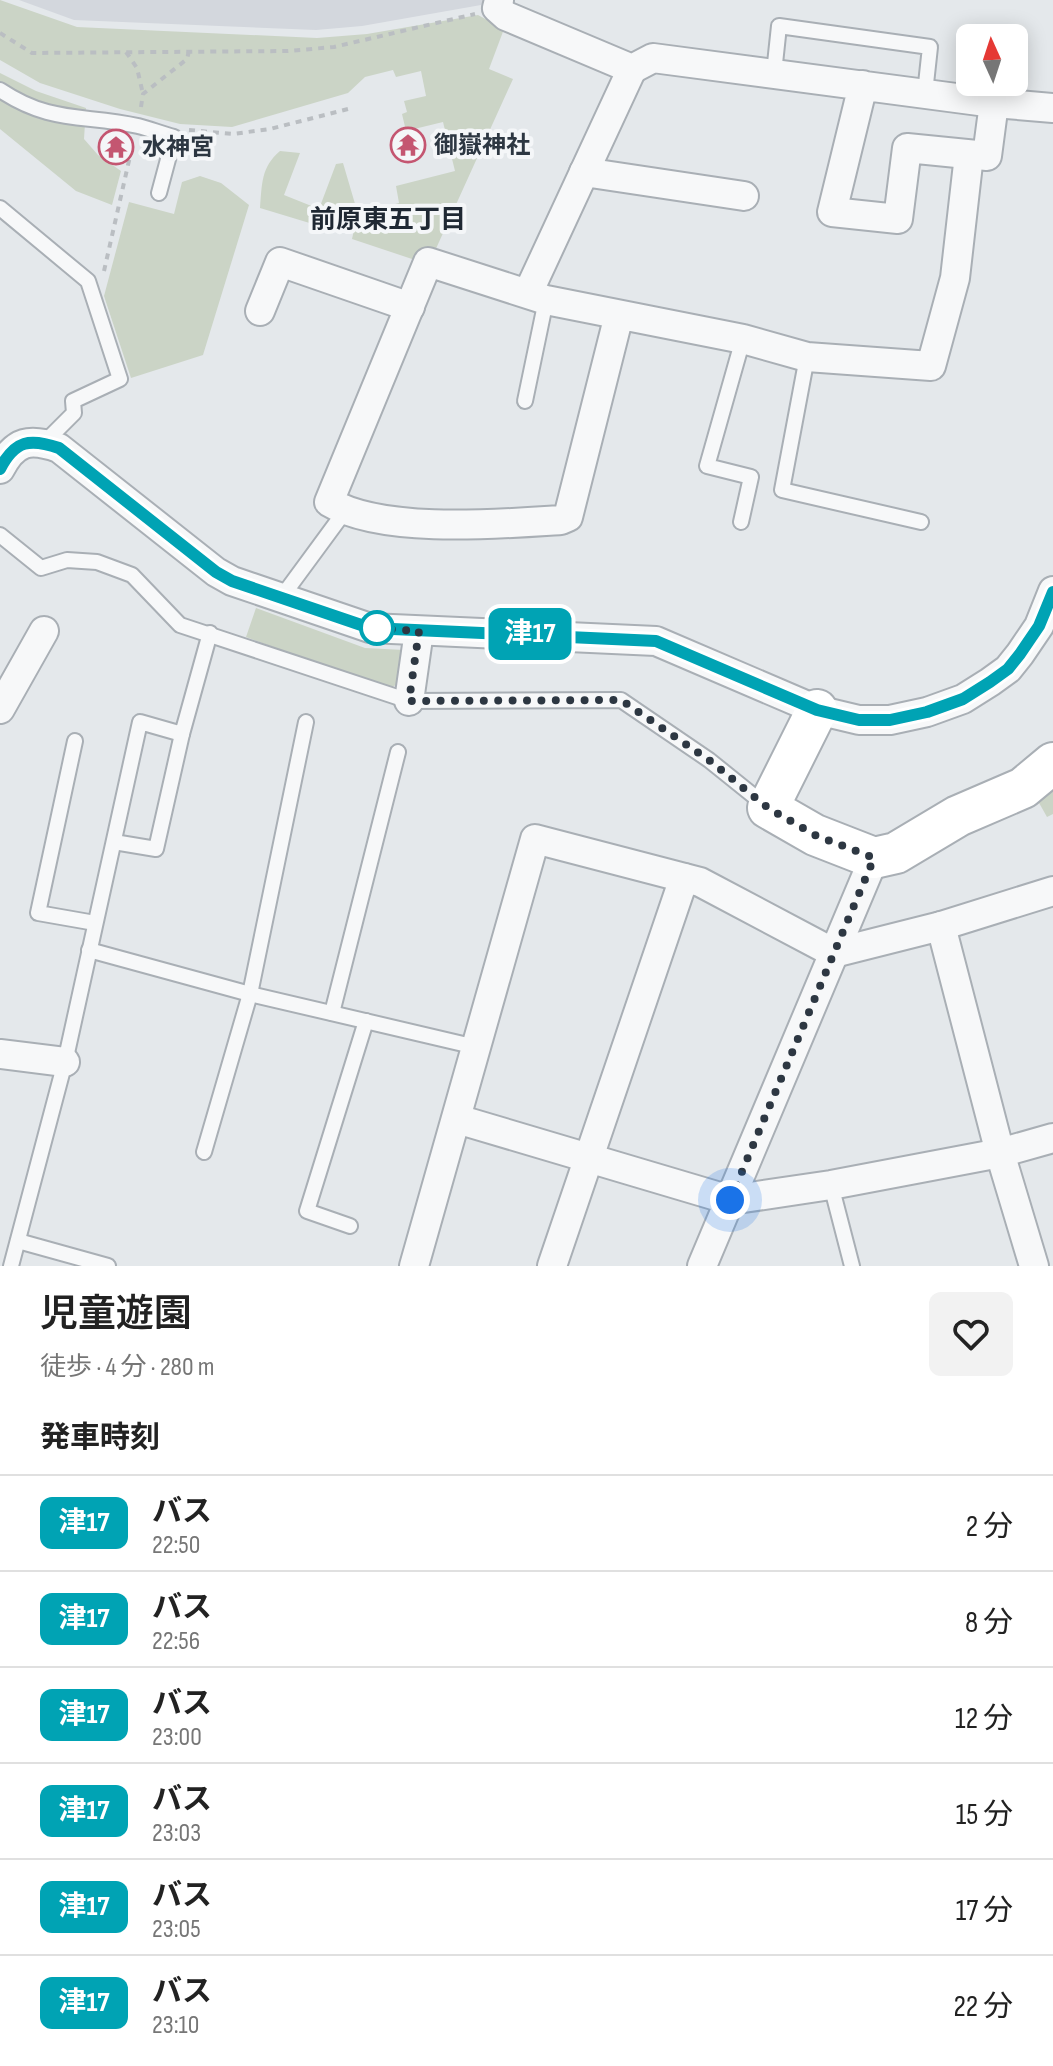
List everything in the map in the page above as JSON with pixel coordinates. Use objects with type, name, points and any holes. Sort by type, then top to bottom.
[{"type":"street","points":[[498,4],[506,16],[632,69]]},
{"type":"street","points":[[537,296],[584,172],[632,69],[653,58],[1053,108]]},
{"type":"street","points":[[863,85],[832,212],[898,219],[907,148],[987,156],[994,103]]},
{"type":"street","points":[[619,315],[568,517],[497,525],[421,524],[345,511],[329,502],[428,262],[537,296],[743,339],[807,357],[931,366],[955,278],[969,155]]},
{"type":"street","points":[[584,172],[744,196]]},
{"type":"street","points":[[260,311],[280,262],[410,307]]},
{"type":"street","points":[[1,464],[21,444],[44,443],[59,448],[216,572],[232,581],[370,628],[656,641],[817,710],[859,720],[890,720],[927,712],[963,699],[1008,669],[1039,626],[1053,591]]},
{"type":"street","points":[[0,709],[44,631]]},
{"type":"street","points":[[409,701],[419,631]]},
{"type":"street","points":[[817,710],[768,808],[815,835],[874,858],[896,853],[958,816],[1023,788],[1053,763]]},
{"type":"street","points":[[414,1266],[535,839],[700,882],[834,953],[941,926],[1053,891]]},
{"type":"street","points":[[702,1266],[874,858]]},
{"type":"street","points":[[552,1266],[684,878]]},
{"type":"street","points":[[941,926],[1000,1153],[1034,1266]]},
{"type":"street","points":[[0,1054],[65,1062]]},
{"type":"street","points":[[457,1119],[730,1200],[831,1185],[1000,1153],[1053,1138]]},
{"type":"street","points":[[1047,1266],[1053,1264]]},
{"type":"lane","points":[[774,73],[779,26],[930,47],[925,93]]},
{"type":"lane","points":[[0,90],[23,105],[52,115],[174,137],[159,193]]},
{"type":"lane","points":[[0,208],[88,281],[120,379],[73,401],[74,413],[44,443]]},
{"type":"lane","points":[[525,401],[537,296]]},
{"type":"lane","points":[[741,522],[751,477],[707,466],[743,339]]},
{"type":"lane","points":[[807,357],[782,490],[921,522]]},
{"type":"lane","points":[[281,598],[345,511]]},
{"type":"lane","points":[[0,535],[41,568],[67,560],[97,562],[132,575],[180,625],[409,701],[621,700],[709,760],[768,808]]},
{"type":"lane","points":[[114,842],[156,849],[182,734],[210,633]]},
{"type":"lane","points":[[11,1266],[65,1062],[140,722],[182,734]]},
{"type":"lane","points":[[204,1152],[250,994],[306,722]]},
{"type":"lane","points":[[75,741],[38,913],[95,923]]},
{"type":"lane","points":[[332,1013],[398,752]]},
{"type":"lane","points":[[89,950],[250,994],[476,1047]]},
{"type":"lane","points":[[350,1226],[307,1211],[366,1021]]},
{"type":"lane","points":[[831,1185],[852,1266]]},
{"type":"lane","points":[[18,1241],[108,1266]]},
{"type":"path","points":[[0,33],[32,53],[288,51],[334,47],[498,4]]},
{"type":"path","points":[[143,94],[187,59],[189,51]]},
{"type":"path","points":[[96,305],[143,94],[137,68],[126,52]]},
{"type":"path","points":[[136,132],[233,134],[270,129],[352,108]]},
{"type":"shaded area","points":[[19,0],[484,0],[481,5],[362,26],[316,30],[74,20]]},
{"type":"green space","points":[[0,0],[77,27],[317,38],[367,34],[478,15],[504,29],[489,69],[513,79],[434,253],[415,260],[352,239],[356,221],[332,212],[326,228],[260,208],[266,170],[280,151],[300,153],[284,195],[319,209],[336,164],[343,163],[358,214],[399,203],[396,186],[455,171],[443,122],[406,131],[402,114],[407,112],[404,101],[426,96],[421,71],[396,77],[393,70],[365,77],[348,93],[232,127],[180,124],[120,109],[40,83],[0,60]]},
{"type":"green space","points":[[0,73],[36,91],[86,108],[84,139],[98,155],[121,171],[112,205],[76,191],[0,129]]},
{"type":"green space","points":[[200,176],[221,183],[249,205],[203,355],[131,378],[104,296],[129,202],[174,214],[182,182]]},
{"type":"green space","points":[[256,608],[365,648],[404,650],[400,683],[388,689],[246,637]]},
{"type":"green space","points":[[1053,778],[1053,814],[1047,817],[1034,794]]},
{"type":"bus line","name":"津17","points":[[0,469],[10,453],[21,444],[44,443],[59,448],[216,572],[232,581],[370,628],[642,638],[656,641],[817,710],[859,720],[890,720],[927,712],[963,699],[990,682],[1008,669],[1020,654],[1039,626],[1053,592]]},
{"type":"place","name":"御嶽神社","points":[[408,145]]},
{"type":"place","name":"水神宮","points":[[116,147]]},
{"type":"district","name":"前原東五丁目","points":[[388,220]]},
{"type":"route","points":[[377,628],[370,628],[419,631],[409,701],[621,700],[709,760],[768,808],[815,835],[874,858],[730,1200]]}]
